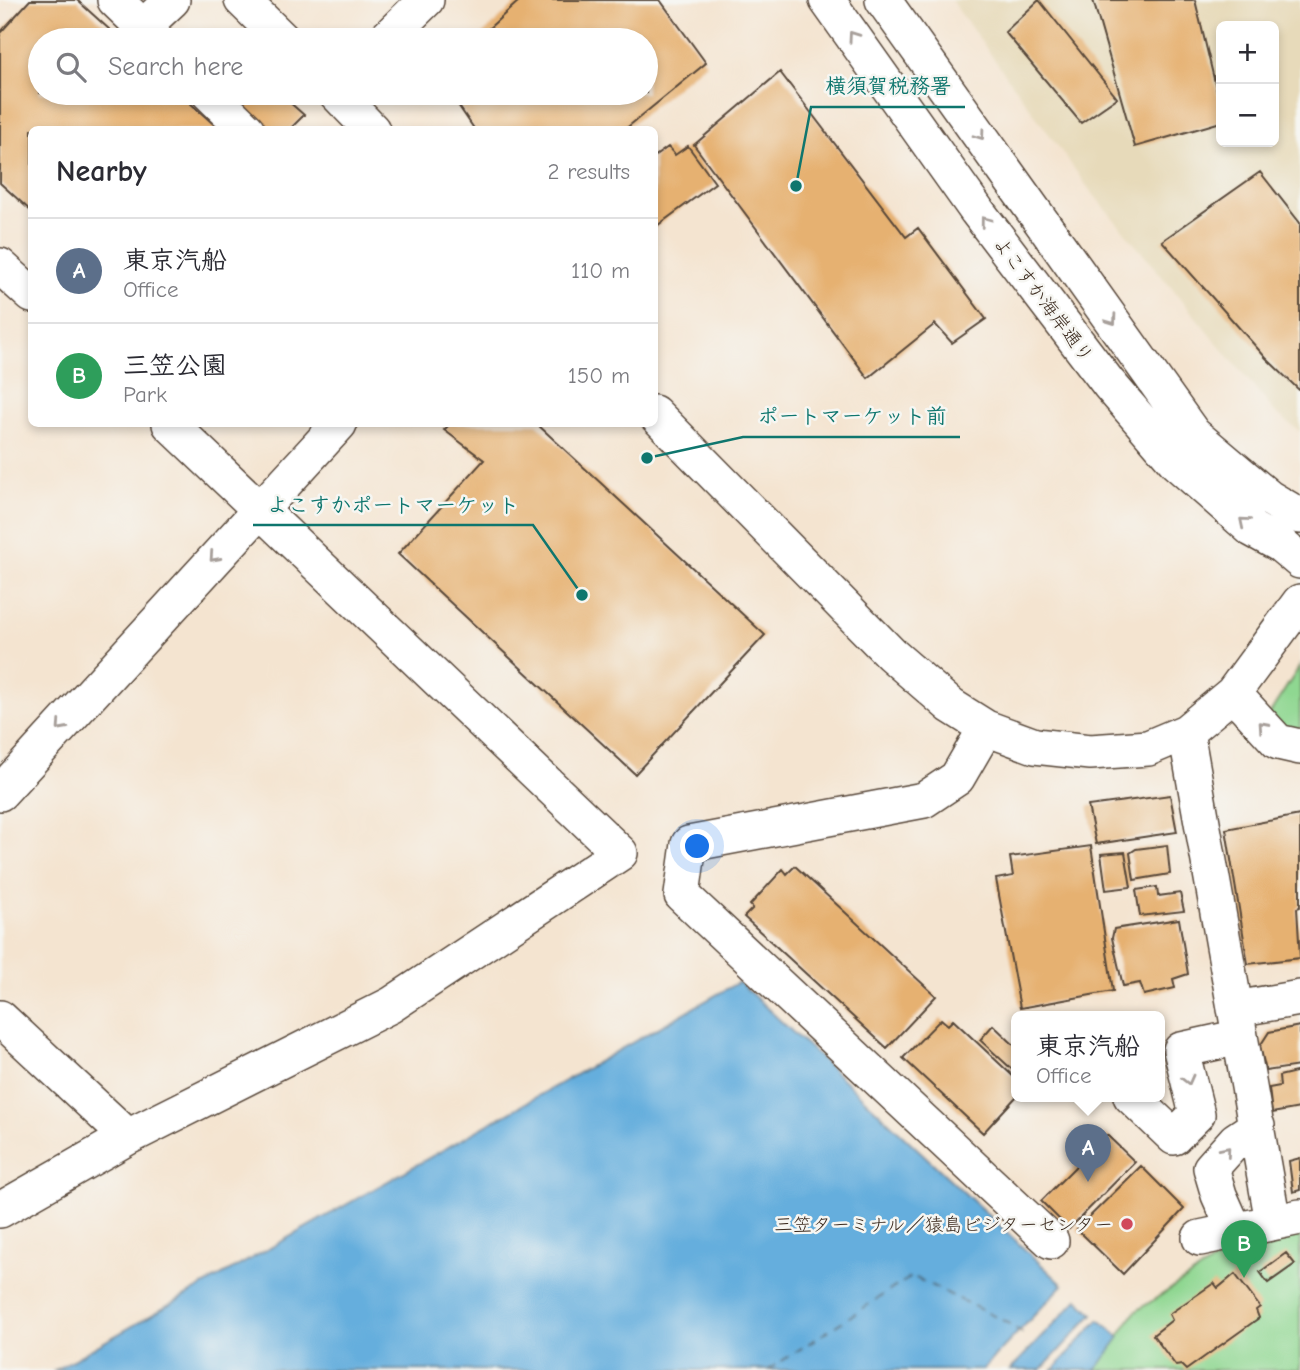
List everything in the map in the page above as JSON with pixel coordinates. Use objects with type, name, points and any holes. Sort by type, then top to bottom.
[{"type":"street","points":[[115,0],[144,28]]},
{"type":"street","points":[[154,28],[172,0]]},
{"type":"street","points":[[242,0],[271,28]]},
{"type":"street","points":[[397,28],[426,0]]},
{"type":"street","name":"よこすか海岸通り","points":[[827,0],[977,211],[1109,384],[1177,463],[1252,528],[1281,545],[1300,561]]},
{"type":"street","points":[[883,0],[1193,434],[1269,498],[1300,516]]},
{"type":"street","points":[[221,105],[243,126]]},
{"type":"street","points":[[348,105],[368,126]]},
{"type":"street","points":[[0,266],[28,291]]},
{"type":"street","points":[[658,418],[891,654],[951,706],[986,728],[1035,746],[1090,752],[1148,748],[1186,732],[1233,693],[1300,602]]},
{"type":"street","points":[[0,1210],[128,1136],[391,1005],[620,853],[173,427]]},
{"type":"street","points":[[0,793],[336,427]]},
{"type":"street","points":[[1233,693],[1278,742],[1300,747]]},
{"type":"street","points":[[986,728],[957,779],[924,800],[689,844],[682,895],[1051,1241]]},
{"type":"street","points":[[1186,732],[1257,1126],[1286,1219],[1199,1238]]},
{"type":"street","points":[[1137,1102],[1174,1137],[1197,1114],[1181,1050],[1300,998]]},
{"type":"street","points":[[0,1018],[128,1136]]},
{"type":"street","points":[[1165,1036],[1175,1044],[1238,1026]]},
{"type":"street","points":[[1235,1231],[1219,1195],[1212,1167],[1236,1140],[1257,1126]]},
{"type":"shaded area","points":[[951,0],[1300,0],[1300,432],[1275,412],[1089,189]]},
{"type":"green space","points":[[1300,666],[1300,740],[1268,716]]},
{"type":"green space","points":[[1300,1235],[1300,1370],[1096,1370],[1135,1312],[1239,1245]]},
{"type":"water","points":[[739,982],[1063,1285],[982,1370],[55,1370]]},
{"type":"water","points":[[1078,1299],[1093,1314],[1041,1370],[1010,1370]]},
{"type":"water","points":[[1099,1320],[1120,1337],[1096,1370],[1053,1370]]},
{"type":"building","points":[[30,0],[77,0],[108,28],[28,28],[28,105],[192,105],[216,126],[28,126],[28,208],[0,183],[0,33]]},
{"type":"building","points":[[520,0],[660,0],[706,63],[658,102],[658,28],[489,28]]},
{"type":"building","points":[[1039,0],[1117,98],[1081,123],[1005,32]]},
{"type":"building","points":[[1093,0],[1195,0],[1216,87],[1216,123],[1135,147]]},
{"type":"building","points":[[780,72],[906,237],[918,228],[986,319],[952,343],[935,324],[868,378],[694,145]]},
{"type":"building","points":[[238,105],[293,105],[304,115],[293,126],[263,126]]},
{"type":"building","points":[[458,105],[655,105],[629,126],[472,126]]},
{"type":"building","points":[[688,146],[715,183],[658,225],[658,154],[668,147],[675,155]]},
{"type":"building","points":[[1260,172],[1300,223],[1300,391],[1266,358],[1162,241]]},
{"type":"building","points":[[447,427],[540,427],[765,635],[635,774],[398,554],[484,460],[444,430]]},
{"type":"building","points":[[1170,795],[1177,832],[1096,844],[1088,806]]},
{"type":"building","points":[[1300,815],[1300,907],[1297,908],[1300,958],[1248,964],[1226,829]]},
{"type":"building","points":[[1167,845],[1170,874],[1134,880],[1130,853],[1136,849]]},
{"type":"building","points":[[1091,846],[1113,991],[1020,1008],[996,879],[1013,876],[1010,857]]},
{"type":"building","points":[[1125,852],[1131,887],[1106,890],[1101,854]]},
{"type":"building","points":[[795,866],[936,996],[887,1048],[744,917],[753,908],[750,905],[783,869],[787,874]]},
{"type":"building","points":[[1157,887],[1158,896],[1180,893],[1184,911],[1140,916],[1136,890]]},
{"type":"building","points":[[1179,919],[1188,974],[1173,979],[1175,988],[1144,995],[1140,983],[1123,986],[1112,938],[1114,929]]},
{"type":"building","points":[[941,1019],[948,1025],[953,1020],[1011,1074],[1011,1102],[983,1133],[903,1058]]},
{"type":"building","points":[[993,1025],[1011,1042],[1011,1068],[980,1040]]},
{"type":"building","points":[[1300,1026],[1300,1066],[1266,1071],[1260,1046],[1269,1032]]},
{"type":"building","points":[[1300,1071],[1300,1108],[1272,1113],[1269,1088],[1280,1086],[1279,1076]]},
{"type":"building","points":[[1107,1135],[1135,1162],[1069,1229],[1041,1201]]},
{"type":"building","points":[[1300,1158],[1300,1190],[1293,1192],[1289,1161]]},
{"type":"building","name":"三笠ターミナル／猿島ビジターセンター","points":[[1141,1166],[1184,1209],[1123,1274],[1077,1229]]},
{"type":"building","points":[[1286,1253],[1295,1264],[1268,1283],[1260,1272]]},
{"type":"building","points":[[1235,1274],[1260,1307],[1256,1310],[1259,1318],[1186,1370],[1181,1365],[1176,1366],[1153,1335],[1172,1320],[1169,1314],[1214,1283],[1218,1288]]},
{"type":"ferry route","points":[[768,1370],[912,1276],[1006,1322],[1027,1336]]},
{"type":"place","name":"横須賀税務署","points":[[796,186]]},
{"type":"place","name":"ポートマーケット前","points":[[647,458]]},
{"type":"place","name":"よこすかポートマーケット","points":[[582,595]]},
{"type":"place","name":"東京汽船","points":[[1088,1182]]},
{"type":"place","name":"三笠ターミナル／猿島ビジターセンター","points":[[1127,1224]]},
{"type":"place","name":"三笠公園","points":[[1244,1278]]}]
